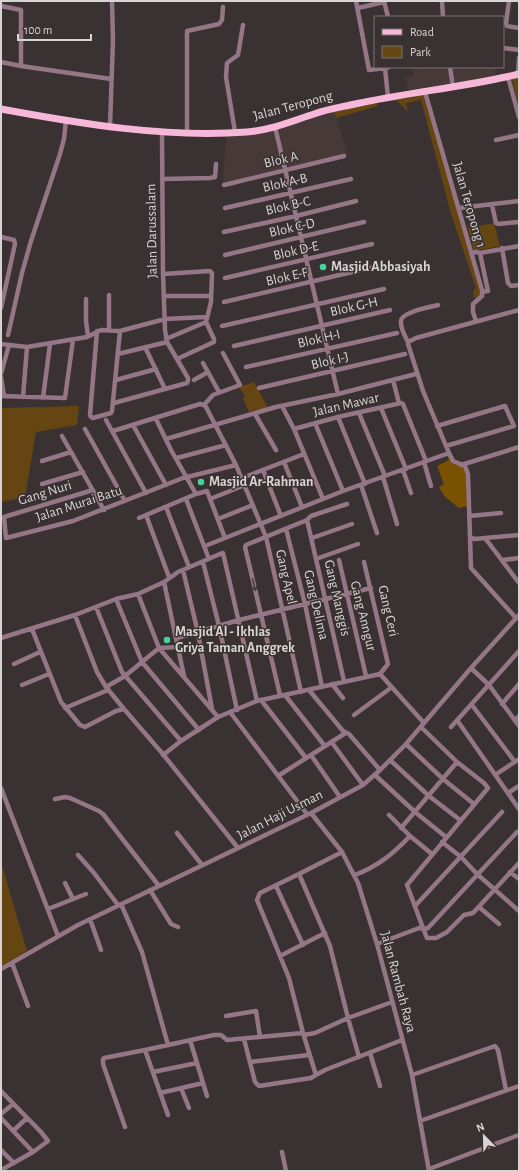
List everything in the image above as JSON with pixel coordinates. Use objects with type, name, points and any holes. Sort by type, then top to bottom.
[{"type":"main road","name":"Jalan Teropong","points":[[1,109],[66,120],[162,132],[235,132],[263,130],[322,112],[388,97],[425,92],[518,74]]},
{"type":"street","points":[[110,126],[112,1]]},
{"type":"street","points":[[356,1],[369,70],[381,68]]},
{"type":"street","points":[[358,8],[384,1],[388,16]]},
{"type":"street","points":[[442,1],[443,16]]},
{"type":"street","points":[[509,1],[506,23],[507,26],[519,28]]},
{"type":"street","points":[[1,6],[21,10],[21,66]]},
{"type":"street","points":[[187,133],[187,31],[219,24],[222,20],[224,7]]},
{"type":"street","points":[[235,132],[226,69],[227,63],[238,54],[243,25]]},
{"type":"street","points":[[504,48],[519,50]]},
{"type":"street","points":[[518,74],[519,58]]},
{"type":"street","points":[[1,62],[111,79]]},
{"type":"street","points":[[387,68],[388,97]]},
{"type":"street","points":[[450,68],[453,87]]},
{"type":"street","points":[[508,77],[519,117]]},
{"type":"street","name":"Jalan Teropong 1","points":[[425,92],[482,292]]},
{"type":"street","points":[[8,335],[31,241],[60,154],[64,139],[66,120]]},
{"type":"street","points":[[274,127],[338,394]]},
{"type":"street","name":"Jalan Darussalam","points":[[162,132],[163,274],[165,330],[167,340]]},
{"type":"street","points":[[496,140],[519,135]]},
{"type":"street","name":"Blok A","points":[[224,185],[344,156]]},
{"type":"street","points":[[162,179],[215,177],[216,164]]},
{"type":"street","name":"Blok A-B","points":[[225,208],[351,179]]},
{"type":"street","name":"Blok B-C","points":[[224,232],[356,201]]},
{"type":"street","points":[[458,208],[519,202]]},
{"type":"street","points":[[492,205],[496,223],[519,222]]},
{"type":"street","name":"Blok C-D","points":[[225,255],[364,222]]},
{"type":"street","points":[[1,237],[14,240],[15,244],[1,308]]},
{"type":"street","name":"Blok D-E","points":[[225,278],[372,244]]},
{"type":"street","points":[[472,253],[519,246]]},
{"type":"street","points":[[502,248],[508,283],[511,286],[519,285]]},
{"type":"street","points":[[476,321],[473,304],[481,298],[482,292],[488,291],[480,253]]},
{"type":"street","name":"Blok E-F","points":[[224,302],[312,283],[378,266]]},
{"type":"street","points":[[163,274],[211,271],[210,306],[206,320],[214,342],[177,359]]},
{"type":"street","points":[[222,326],[384,289]]},
{"type":"street","points":[[109,330],[110,295]]},
{"type":"street","points":[[164,296],[211,296]]},
{"type":"street","points":[[86,299],[88,336]]},
{"type":"street","points":[[438,305],[403,316],[400,321],[404,335],[408,342],[408,347],[416,374],[446,446],[454,460],[467,469],[471,538],[471,568],[518,617]]},
{"type":"street","name":"Blok G-H","points":[[234,346],[390,310]]},
{"type":"street","points":[[408,342],[416,338],[519,310]]},
{"type":"street","points":[[1,344],[27,347],[73,340],[88,336],[101,330],[120,331],[165,319],[206,320]]},
{"type":"street","points":[[118,354],[167,340],[206,320]]},
{"type":"street","points":[[97,331],[91,416],[93,418],[111,413],[112,411],[120,331]]},
{"type":"street","name":"Blok H-I","points":[[246,367],[397,332]]},
{"type":"street","points":[[9,345],[1,376],[3,396],[43,398],[66,397],[73,340]]},
{"type":"street","points":[[114,403],[187,383],[188,378],[167,340]]},
{"type":"street","points":[[43,398],[50,344]]},
{"type":"street","points":[[23,397],[27,347]]},
{"type":"street","points":[[145,347],[165,389]]},
{"type":"street","points":[[113,431],[156,419],[200,404],[204,405],[213,395],[240,385],[223,353]]},
{"type":"street","name":"Blok I-J","points":[[258,388],[406,354]]},
{"type":"street","points":[[203,363],[219,392]]},
{"type":"street","points":[[116,380],[156,369]]},
{"type":"street","points":[[194,380],[208,372]]},
{"type":"street","points":[[166,440],[282,406],[338,394],[416,374]]},
{"type":"street","points":[[393,380],[425,462],[431,486]]},
{"type":"street","name":"Jalan Mawar","points":[[294,429],[338,417],[401,403]]},
{"type":"street","name":"Gang Apel","points":[[204,405],[236,464],[266,537],[301,692]]},
{"type":"street","points":[[282,406],[294,429],[323,499]]},
{"type":"street","points":[[437,426],[505,406],[514,426],[446,446]]},
{"type":"street","points":[[381,408],[405,469],[411,493]]},
{"type":"street","points":[[359,413],[384,477],[397,524]]},
{"type":"street","points":[[255,414],[276,450]]},
{"type":"street","points":[[338,417],[363,485],[378,534]]},
{"type":"street","points":[[156,419],[196,494]]},
{"type":"street","points":[[106,420],[146,493]]},
{"type":"street","points":[[315,423],[343,491]]},
{"type":"street","points":[[133,425],[166,485]]},
{"type":"street","points":[[85,429],[125,501]]},
{"type":"street","points":[[62,436],[104,510]]},
{"type":"street","points":[[177,458],[226,445]]},
{"type":"street","points":[[461,465],[519,447]]},
{"type":"street","points":[[42,461],[71,452]]},
{"type":"street","points":[[205,546],[343,491],[363,485],[449,452]]},
{"type":"street","points":[[242,478],[304,454]]},
{"type":"street","points":[[284,462],[302,507]]},
{"type":"street","name":"Jalan Murai Batu","points":[[19,535],[73,521],[166,485],[236,464]]},
{"type":"street","points":[[263,470],[281,516]]},
{"type":"street","points":[[42,484],[83,472]]},
{"type":"street","points":[[210,498],[245,485]]},
{"type":"street","name":"Gang Nuri","points":[[19,535],[6,538],[4,517],[93,490]]},
{"type":"street","points":[[138,518],[196,494],[207,491],[225,538]]},
{"type":"street","points":[[186,499],[209,559]]},
{"type":"street","points":[[324,745],[283,695],[261,615],[245,547],[247,543],[286,529],[307,520],[311,516],[347,504]]},
{"type":"street","points":[[218,519],[253,505]]},
{"type":"street","points":[[166,507],[188,567]]},
{"type":"street","points":[[469,516],[501,513]]},
{"type":"street","points":[[146,515],[169,578]]},
{"type":"street","name":"Gang Manggis","points":[[307,520],[344,681]]},
{"type":"street","points":[[312,538],[352,524]]},
{"type":"street","name":"Gang Delima","points":[[286,529],[305,604],[322,687]]},
{"type":"street","points":[[471,538],[475,540],[519,535]]},
{"type":"street","points":[[485,538],[519,583]]},
{"type":"street","points":[[316,559],[358,544]]},
{"type":"street","points":[[1,638],[138,594],[164,582],[188,567],[204,562],[223,553],[225,556],[259,700],[306,758]]},
{"type":"street","points":[[502,560],[519,558]]},
{"type":"street","name":"Gang Anngur","points":[[339,560],[366,676]]},
{"type":"street","points":[[204,562],[237,710]]},
{"type":"street","name":"Gang Ceri","points":[[364,562],[388,664],[380,674]]},
{"type":"street","points":[[183,570],[198,633],[212,710]]},
{"type":"street","points":[[164,582],[185,677]]},
{"type":"street","points":[[177,638],[239,620],[371,588]]},
{"type":"street","points":[[138,594],[159,648],[218,717]]},
{"type":"street","points":[[116,600],[142,662],[199,730]]},
{"type":"street","points":[[96,607],[118,665],[125,676],[181,741]]},
{"type":"street","points":[[75,614],[97,672],[107,689],[163,755],[238,848]]},
{"type":"street","name":"Jalan Haji Usman","points":[[1,970],[90,919],[309,814],[364,785],[406,744],[471,668],[518,617]]},
{"type":"street","points":[[32,629],[61,702],[82,727],[116,711],[124,709]]},
{"type":"street","points":[[65,708],[107,689],[159,648],[178,647]]},
{"type":"street","points":[[450,727],[472,705],[519,651]]},
{"type":"street","points":[[14,664],[40,652]]},
{"type":"street","points":[[471,668],[489,685],[519,726]]},
{"type":"street","points":[[22,685],[50,674]]},
{"type":"street","points":[[163,755],[181,741],[218,717],[259,700],[380,674],[422,725],[457,762],[488,787],[488,789],[446,836],[406,886],[415,906],[422,928],[428,938],[436,938],[447,932],[464,915],[472,914],[519,863]]},
{"type":"street","points":[[332,684],[344,698]]},
{"type":"street","points":[[502,704],[519,684]]},
{"type":"street","points":[[354,715],[392,687]]},
{"type":"street","points":[[309,690],[344,732],[347,732],[380,770]]},
{"type":"street","points":[[472,705],[517,761],[495,775]]},
{"type":"street","name":"Jalan Rambah Raya","points":[[230,712],[278,776],[342,852],[355,875],[377,944],[412,1075],[429,1170]]},
{"type":"street","points":[[515,721],[519,716]]},
{"type":"street","points":[[457,720],[519,809]]},
{"type":"street","points":[[278,776],[344,732]]},
{"type":"street","points":[[333,744],[364,785]]},
{"type":"street","points":[[406,744],[443,779],[474,804]]},
{"type":"street","points":[[313,758],[340,797]]},
{"type":"street","points":[[390,760],[429,796],[460,820]]},
{"type":"street","points":[[401,828],[457,762]]},
{"type":"street","points":[[375,775],[415,812],[446,836]]},
{"type":"street","points":[[508,793],[519,786]]},
{"type":"street","points":[[1,788],[58,936]]},
{"type":"street","points":[[55,799],[65,797],[70,798],[99,811],[114,827],[159,886]]},
{"type":"street","points":[[415,906],[502,812]]},
{"type":"street","points":[[389,815],[401,828],[432,854]]},
{"type":"street","points":[[178,832],[202,865]]},
{"type":"street","points":[[377,944],[419,928],[428,928],[517,832]]},
{"type":"street","points":[[355,875],[367,870],[393,854],[410,836]]},
{"type":"street","points":[[442,842],[461,857],[477,874],[519,911]]},
{"type":"street","points":[[316,1075],[303,1034],[289,978],[256,900],[260,893],[342,852]]},
{"type":"street","points":[[78,855],[120,905],[142,952],[168,1045]]},
{"type":"street","points":[[510,872],[519,880]]},
{"type":"street","points":[[299,874],[325,933],[334,960],[359,1057]]},
{"type":"street","points":[[65,883],[73,899]]},
{"type":"street","points":[[276,886],[303,945]]},
{"type":"street","points":[[150,890],[171,924],[178,927]]},
{"type":"street","points":[[48,910],[86,894]]},
{"type":"street","points":[[479,907],[499,924]]},
{"type":"street","points":[[90,919],[101,950]]},
{"type":"street","points":[[280,956],[325,933]]},
{"type":"street","points":[[12,963],[28,1006]]},
{"type":"street","points":[[125,1127],[102,1059],[109,1056],[214,1035],[220,1035],[228,1040],[315,1033],[348,1018],[392,1002]]},
{"type":"street","points":[[226,1016],[256,1011],[260,1037]]},
{"type":"street","points":[[244,1039],[255,1082],[258,1086],[311,1078],[322,1072],[402,1040]]},
{"type":"street","points":[[190,1040],[207,1096]]},
{"type":"street","points":[[412,1075],[495,1046],[498,1050],[506,1090]]},
{"type":"street","points":[[145,1050],[168,1115]]},
{"type":"street","points":[[370,1053],[380,1086]]},
{"type":"street","points":[[250,1062],[310,1055]]},
{"type":"street","points":[[153,1072],[197,1063]]},
{"type":"street","points":[[160,1093],[204,1084]]},
{"type":"street","points":[[420,1122],[519,1086]]},
{"type":"street","points":[[181,1088],[189,1108]]},
{"type":"street","points":[[1,1091],[48,1141],[33,1152],[1,1170]]},
{"type":"street","points":[[1,1114],[13,1104]]},
{"type":"street","points":[[1,1118],[33,1152]]},
{"type":"street","points":[[13,1131],[27,1118]]},
{"type":"street","points":[[429,1170],[519,1135]]},
{"type":"street","points":[[1,1150],[14,1163]]},
{"type":"street","points":[[282,1152],[286,1171]]},
{"type":"shaded area","points":[[448,68],[451,84],[408,90],[406,77],[414,76],[413,69]]},
{"type":"shaded area","points":[[452,68],[495,68],[495,77],[455,85]]},
{"type":"shaded area","points":[[334,112],[348,154],[223,183],[226,136],[257,134],[272,131]]},
{"type":"shaded area","points":[[447,456],[463,467],[466,474],[467,506],[459,508],[444,496],[439,487],[444,484],[437,466],[449,460]]},
{"type":"green space","points":[[519,76],[519,110],[512,79]]},
{"type":"green space","points":[[425,95],[481,291],[479,296],[474,298],[473,291],[476,288],[451,214],[421,100],[406,103],[408,112],[396,100]]},
{"type":"green space","points":[[377,103],[378,106],[336,118],[334,112]]},
{"type":"green space","points":[[494,223],[500,246],[474,251],[468,228]]},
{"type":"green space","points":[[254,382],[268,408],[249,412],[243,398],[245,396],[239,387]]},
{"type":"green space","points":[[79,406],[77,425],[36,432],[25,497],[1,502],[1,408]]},
{"type":"green space","points":[[1,862],[27,951],[1,966]]},
{"type":"place","name":"Masjid Abbasiyah","points":[[323,267]]},
{"type":"place","name":"Masjid Ar-Rahman","points":[[201,482]]},
{"type":"place","name":"Masjid Al - Ikhlas Griya Taman Anggrek","points":[[167,640]]}]
